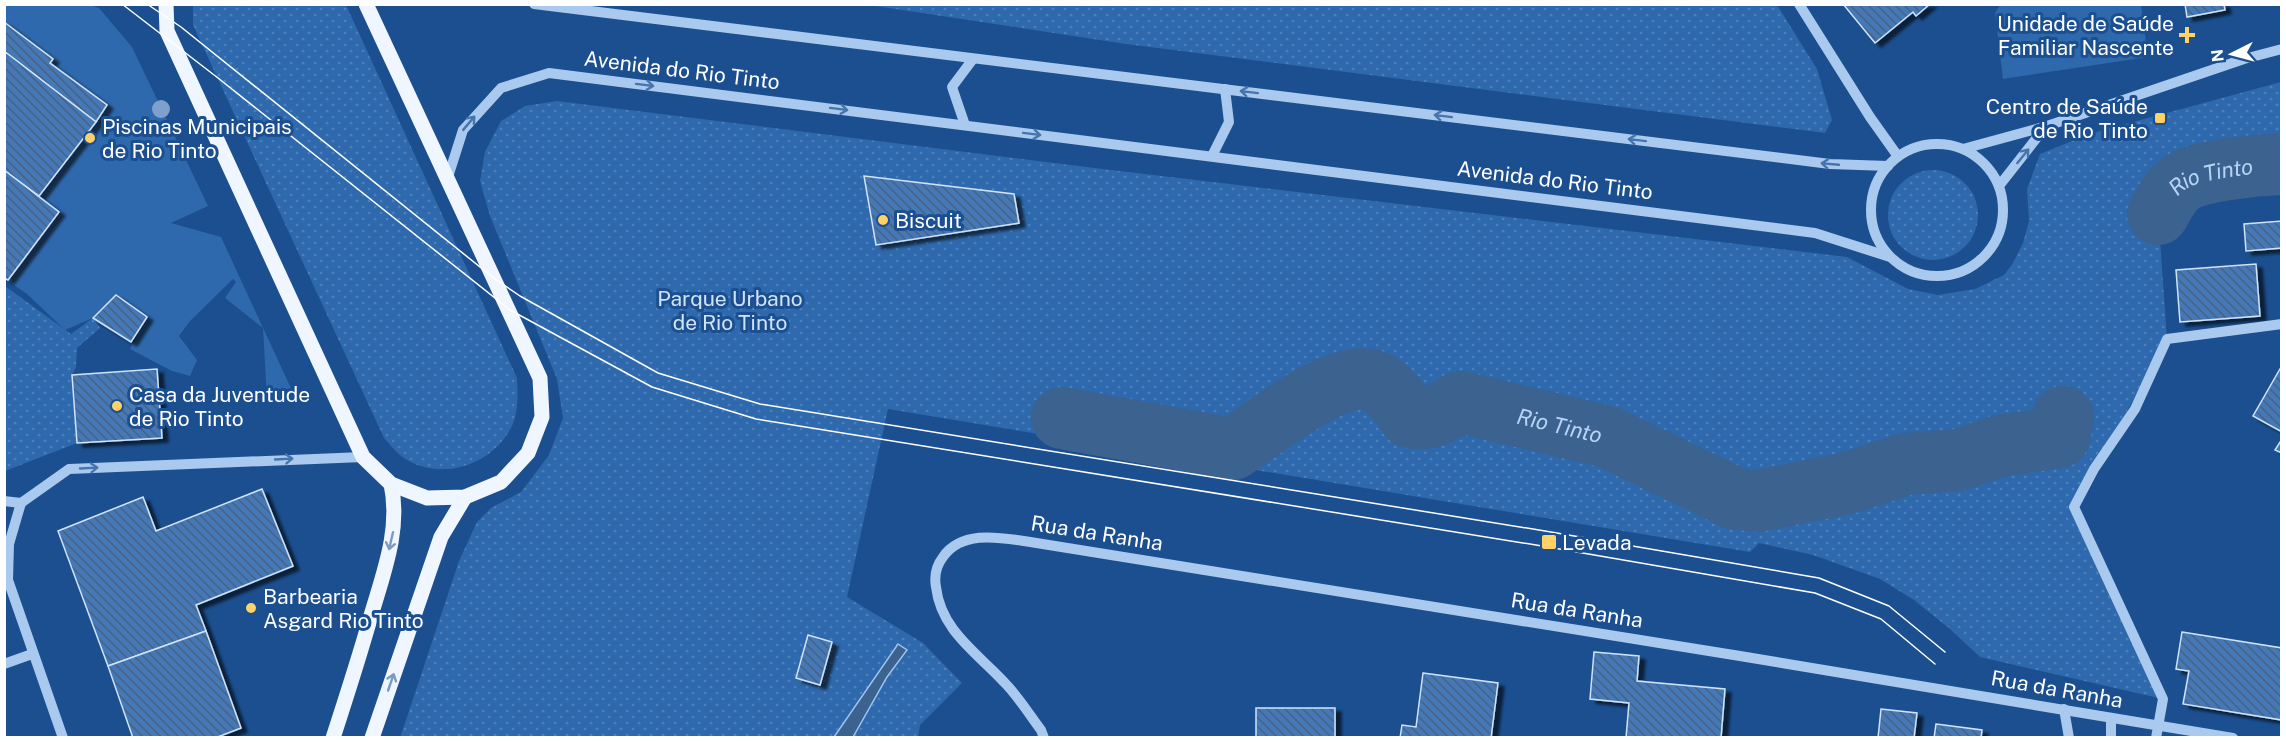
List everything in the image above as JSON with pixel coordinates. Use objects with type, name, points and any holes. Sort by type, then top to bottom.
[{"type":"main road","points":[[166,4],[167,31],[363,457],[391,484],[427,498],[465,497],[501,482],[528,453],[542,417],[540,378],[366,4]]},
{"type":"main road","points":[[333,738],[376,599],[393,534],[395,504],[391,484]]},
{"type":"main road","points":[[372,738],[441,537],[465,497]]},
{"type":"street","points":[[534,4],[1830,164],[1888,166]]},
{"type":"street","points":[[1799,4],[1870,117],[1897,155]]},
{"type":"street","points":[[1963,149],[2047,126],[2244,58],[2282,49]]},
{"type":"street","points":[[965,125],[952,87],[973,58]]},
{"type":"street","name":"Avenida do Rio Tinto","points":[[448,177],[463,130],[501,88],[549,73],[1815,233],[1890,257]]},
{"type":"street","points":[[1212,156],[1230,123],[1225,89]]},
{"type":"street","points":[[1999,186],[2047,126]]},
{"type":"street","points":[[1944,144],[1963,149],[1978,158],[1990,171],[1999,186],[2003,205],[2002,225],[1995,244],[1982,259],[1965,270],[1946,276],[1925,276],[1906,269],[1890,257],[1879,241],[1872,220],[1872,200],[1878,180],[1897,155],[1924,145],[1944,144]]},
{"type":"street","points":[[2156,738],[2163,699],[2073,507],[2094,469],[2135,409],[2167,339],[2282,324]]},
{"type":"street","points":[[63,738],[8,580],[9,544],[21,503],[69,469],[363,457]]},
{"type":"street","points":[[4,501],[21,503]]},
{"type":"street","name":"Rua da Ranha","points":[[1044,738],[1041,730],[1006,684],[948,625],[938,603],[934,577],[940,560],[948,549],[960,541],[998,537],[2233,738]]},
{"type":"street","points":[[4,664],[32,654]]},
{"type":"street","points":[[2064,710],[2069,738]]},
{"type":"street","points":[[2111,718],[2111,738]]},
{"type":"green space","points":[[2001,4],[2141,5],[2148,57],[2003,79],[1995,13]]},
{"type":"green space","name":"Piscinas Municipais de Rio Tinto","points":[[4,5],[90,5],[99,8],[132,47],[208,206],[171,223],[221,237],[295,397],[267,399],[263,328],[225,298],[236,282],[233,279],[190,321],[179,336],[197,360],[190,376],[172,371],[130,349],[147,317],[116,295],[93,318],[65,330],[27,294],[5,279]]},
{"type":"green space","points":[[193,5],[346,5],[517,378],[517,401],[513,423],[497,447],[485,456],[459,467],[431,468],[417,465],[404,458],[384,438],[193,25]]},
{"type":"green space","points":[[869,5],[1777,5],[1817,69],[1832,120],[1825,133],[1126,44]]},
{"type":"green space","name":"Parque Urbano de Rio Tinto","points":[[2281,82],[2281,187],[2205,202],[2160,240],[2167,339],[2074,507],[2163,699],[1980,657],[1914,600],[1880,579],[1813,555],[1759,543],[1750,552],[888,409],[847,597],[923,643],[962,683],[920,725],[918,737],[400,738],[459,561],[477,522],[491,508],[521,492],[549,455],[563,418],[557,379],[490,216],[480,181],[485,152],[501,121],[525,106],[557,101],[1111,170],[1847,257],[1908,289],[1938,295],[1975,289],[2004,275],[2013,263],[2023,243],[2029,221],[2027,189],[2040,154],[2089,134]]},
{"type":"green space","points":[[1933,170],[1950,173],[1965,183],[1975,198],[1978,215],[1975,232],[1965,247],[1950,257],[1933,260],[1916,257],[1901,247],[1891,232],[1888,215],[1891,198],[1901,183],[1916,173]]},
{"type":"green space","points":[[5,286],[71,334],[93,318],[100,328],[77,348],[76,367],[72,375],[77,443],[5,471]]},
{"type":"shaded area","points":[[898,644],[907,650],[887,677],[853,737],[834,737]]},
{"type":"building","points":[[1843,4],[1930,4],[1916,16],[1913,12],[1875,43]]},
{"type":"building","points":[[2185,4],[2224,4],[2225,10],[2187,17]]},
{"type":"building","points":[[4,22],[53,59],[50,63],[107,105],[96,122],[4,51]]},
{"type":"building","points":[[4,51],[96,122],[39,196],[4,170]]},
{"type":"building","points":[[4,170],[59,212],[8,280],[4,278]]},
{"type":"building","points":[[864,176],[1014,194],[1019,223],[876,245]]},
{"type":"building","points":[[2282,221],[2282,248],[2246,251],[2244,224]]},
{"type":"building","points":[[2256,264],[2260,316],[2180,322],[2176,270]]},
{"type":"building","points":[[116,295],[147,317],[131,342],[93,318]]},
{"type":"building","name":"Casa da Juventude de Rio Tinto","points":[[157,369],[162,438],[77,443],[72,375]]},
{"type":"building","points":[[2280,369],[2282,370],[2282,432],[2253,416]]},
{"type":"building","points":[[2282,439],[2282,453],[2275,450]]},
{"type":"building","points":[[262,489],[293,566],[196,605],[206,631],[108,666],[58,531],[143,497],[156,531]]},
{"type":"building","points":[[206,631],[241,728],[215,738],[133,738],[108,666]]},
{"type":"building","points":[[2182,632],[2282,648],[2282,720],[2183,704],[2189,671],[2176,669]]},
{"type":"building","points":[[808,635],[832,642],[820,685],[796,678]]},
{"type":"building","points":[[1594,652],[1639,656],[1637,681],[1725,689],[1721,738],[1626,738],[1629,703],[1590,699]]},
{"type":"building","points":[[1423,673],[1498,683],[1491,738],[1400,738],[1402,725],[1416,727]]},
{"type":"building","points":[[1256,708],[1335,708],[1335,738],[1256,738]]},
{"type":"building","points":[[1881,709],[1917,713],[1914,738],[1878,738]]},
{"type":"building","points":[[1936,724],[1982,730],[1981,738],[1934,738]]},
{"type":"waterway","name":"Rio Tinto","points":[[2158,214],[2175,187],[2193,177],[2231,169],[2282,164]]},
{"type":"waterway","name":"Rio Tinto","points":[[1062,418],[1233,449],[1280,416],[1319,393],[1338,384],[1356,380],[1371,380],[1387,390],[1410,417],[1431,417],[1460,402],[1608,437],[1736,499],[1758,501],[1848,483],[1906,464],[1958,460],[1999,446],[2059,437],[2063,417]]},
{"type":"tram line","points":[[122,4],[510,310],[652,387],[756,419],[1542,546],[1815,593],[1881,619],[1935,664]]},
{"type":"tram line","points":[[147,4],[181,27],[495,279],[520,296],[658,373],[760,404],[1545,531],[1819,578],[1889,606],[1945,652]]},
{"type":"place","name":"Unidade de Saúde Familiar Nascente","points":[[2187,35]]},
{"type":"place","name":"Centro de Saúde de Rio Tinto","points":[[2160,118]]},
{"type":"place","name":"Piscinas Municipais de Rio Tinto","points":[[90,138]]},
{"type":"place","name":"Biscuit","points":[[883,220]]},
{"type":"place","name":"Casa da Juventude de Rio Tinto","points":[[117,406]]},
{"type":"place","name":"Levada","points":[[1549,542]]},
{"type":"place","name":"Barbearia Asgard Rio Tinto","points":[[251,608]]}]
